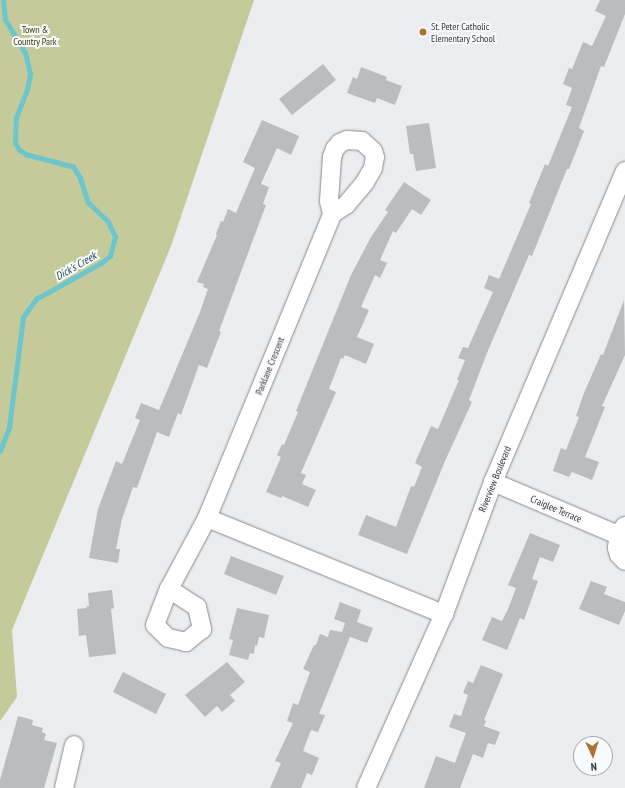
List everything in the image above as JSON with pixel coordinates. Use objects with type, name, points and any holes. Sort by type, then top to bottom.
[{"type":"street","name":"Riverview Boulevard","points":[[366,788],[444,614],[493,482],[625,171]]},
{"type":"street","name":"Parklane Crescent","points":[[169,589],[207,518],[332,214]]},
{"type":"street","name":"Craiglee Terrace","points":[[493,482],[622,531],[617,548],[619,555],[625,562]]},
{"type":"street","points":[[207,518],[444,614]]},
{"type":"street","points":[[64,788],[74,745]]},
{"type":"green space","name":"Town & Country Park","points":[[0,0],[254,0],[171,246],[12,630],[17,697],[0,721]]},
{"type":"building","points":[[600,0],[625,0],[625,14],[604,67],[601,66],[579,128],[584,131],[569,169],[567,169],[532,256],[529,255],[487,353],[469,400],[472,402],[445,461],[407,554],[358,535],[366,515],[396,527],[411,486],[414,487],[422,467],[415,463],[431,426],[438,429],[459,380],[457,380],[465,360],[458,358],[463,347],[468,348],[493,292],[484,288],[489,275],[499,279],[531,204],[529,203],[545,164],[548,166],[572,107],[566,105],[572,88],[563,84],[569,68],[572,69],[583,42],[592,46],[606,16],[595,11]]},
{"type":"building","points":[[323,64],[336,80],[292,115],[279,99]]},
{"type":"building","points":[[361,67],[387,77],[386,80],[402,86],[395,105],[377,98],[375,103],[347,93],[353,77],[357,79]]},
{"type":"building","points":[[262,120],[299,136],[291,155],[277,148],[261,184],[269,187],[263,204],[266,205],[219,331],[221,332],[207,368],[199,365],[181,415],[178,413],[169,437],[157,432],[137,488],[133,487],[122,519],[116,549],[120,549],[118,563],[89,558],[98,509],[116,461],[122,464],[140,420],[135,418],[141,403],[159,410],[200,312],[208,289],[203,287],[204,284],[197,282],[217,235],[216,234],[221,221],[223,222],[228,209],[236,213],[255,168],[243,162]]},
{"type":"building","points":[[429,123],[436,168],[416,171],[413,154],[410,154],[406,126]]},
{"type":"building","points":[[404,182],[431,200],[421,215],[412,209],[396,233],[393,231],[380,260],[387,263],[380,278],[375,275],[361,307],[369,310],[357,337],[374,344],[366,364],[345,355],[343,359],[341,358],[329,389],[336,392],[301,473],[306,475],[302,484],[316,490],[308,507],[282,496],[281,498],[266,492],[281,457],[277,455],[282,444],[284,445],[298,412],[296,411],[351,275],[371,237],[388,212],[385,210]]},
{"type":"building","points":[[624,300],[625,355],[602,406],[605,407],[585,457],[599,462],[592,480],[572,472],[569,477],[553,471],[561,448],[566,450],[579,417],[576,416],[584,393],[601,354],[603,355]]},
{"type":"building","points":[[530,533],[560,545],[553,562],[540,557],[532,579],[538,581],[524,620],[520,618],[507,650],[482,640],[492,617],[502,621],[508,609],[516,588],[508,585]]},
{"type":"building","points":[[231,556],[284,576],[276,595],[224,574]]},
{"type":"building","points":[[591,581],[607,587],[604,594],[625,602],[625,611],[619,625],[579,609]]},
{"type":"building","points":[[112,590],[114,608],[111,609],[116,654],[89,657],[86,635],[79,636],[77,609],[87,608],[86,606],[89,606],[88,593]]},
{"type":"building","points":[[340,602],[361,610],[357,622],[373,628],[367,643],[350,637],[319,714],[325,715],[318,732],[311,730],[303,751],[319,758],[312,775],[307,773],[301,788],[270,788],[281,763],[275,761],[293,723],[287,721],[293,703],[298,705],[310,672],[303,669],[314,645],[316,645],[320,634],[328,637],[330,630],[342,632],[345,623],[334,619]]},
{"type":"building","points":[[237,608],[269,615],[264,638],[259,637],[257,646],[255,645],[254,654],[250,653],[248,660],[229,655],[233,640],[229,639]]},
{"type":"building","points":[[227,662],[245,682],[230,695],[235,701],[222,712],[217,706],[205,717],[185,695]]},
{"type":"building","points":[[481,665],[503,674],[484,720],[486,721],[484,726],[500,732],[495,745],[488,743],[483,758],[473,754],[460,788],[424,788],[436,756],[455,763],[466,733],[449,727],[454,714],[461,716],[468,695],[463,693],[468,681],[473,683]]},
{"type":"building","points":[[123,672],[166,694],[156,714],[113,692]]},
{"type":"building","points":[[18,716],[33,720],[32,725],[43,728],[42,732],[46,734],[44,740],[57,743],[44,788],[0,788],[0,780]]},
{"type":"waterway","name":"Dick's Creek","points":[[0,451],[9,427],[23,317],[36,299],[101,263],[110,256],[115,237],[108,222],[88,203],[80,178],[73,167],[27,155],[19,150],[15,143],[16,118],[27,90],[30,74],[25,53],[5,20],[3,0]]},
{"type":"place","name":"St. Peter Catholic Elementary School","points":[[423,32]]}]
